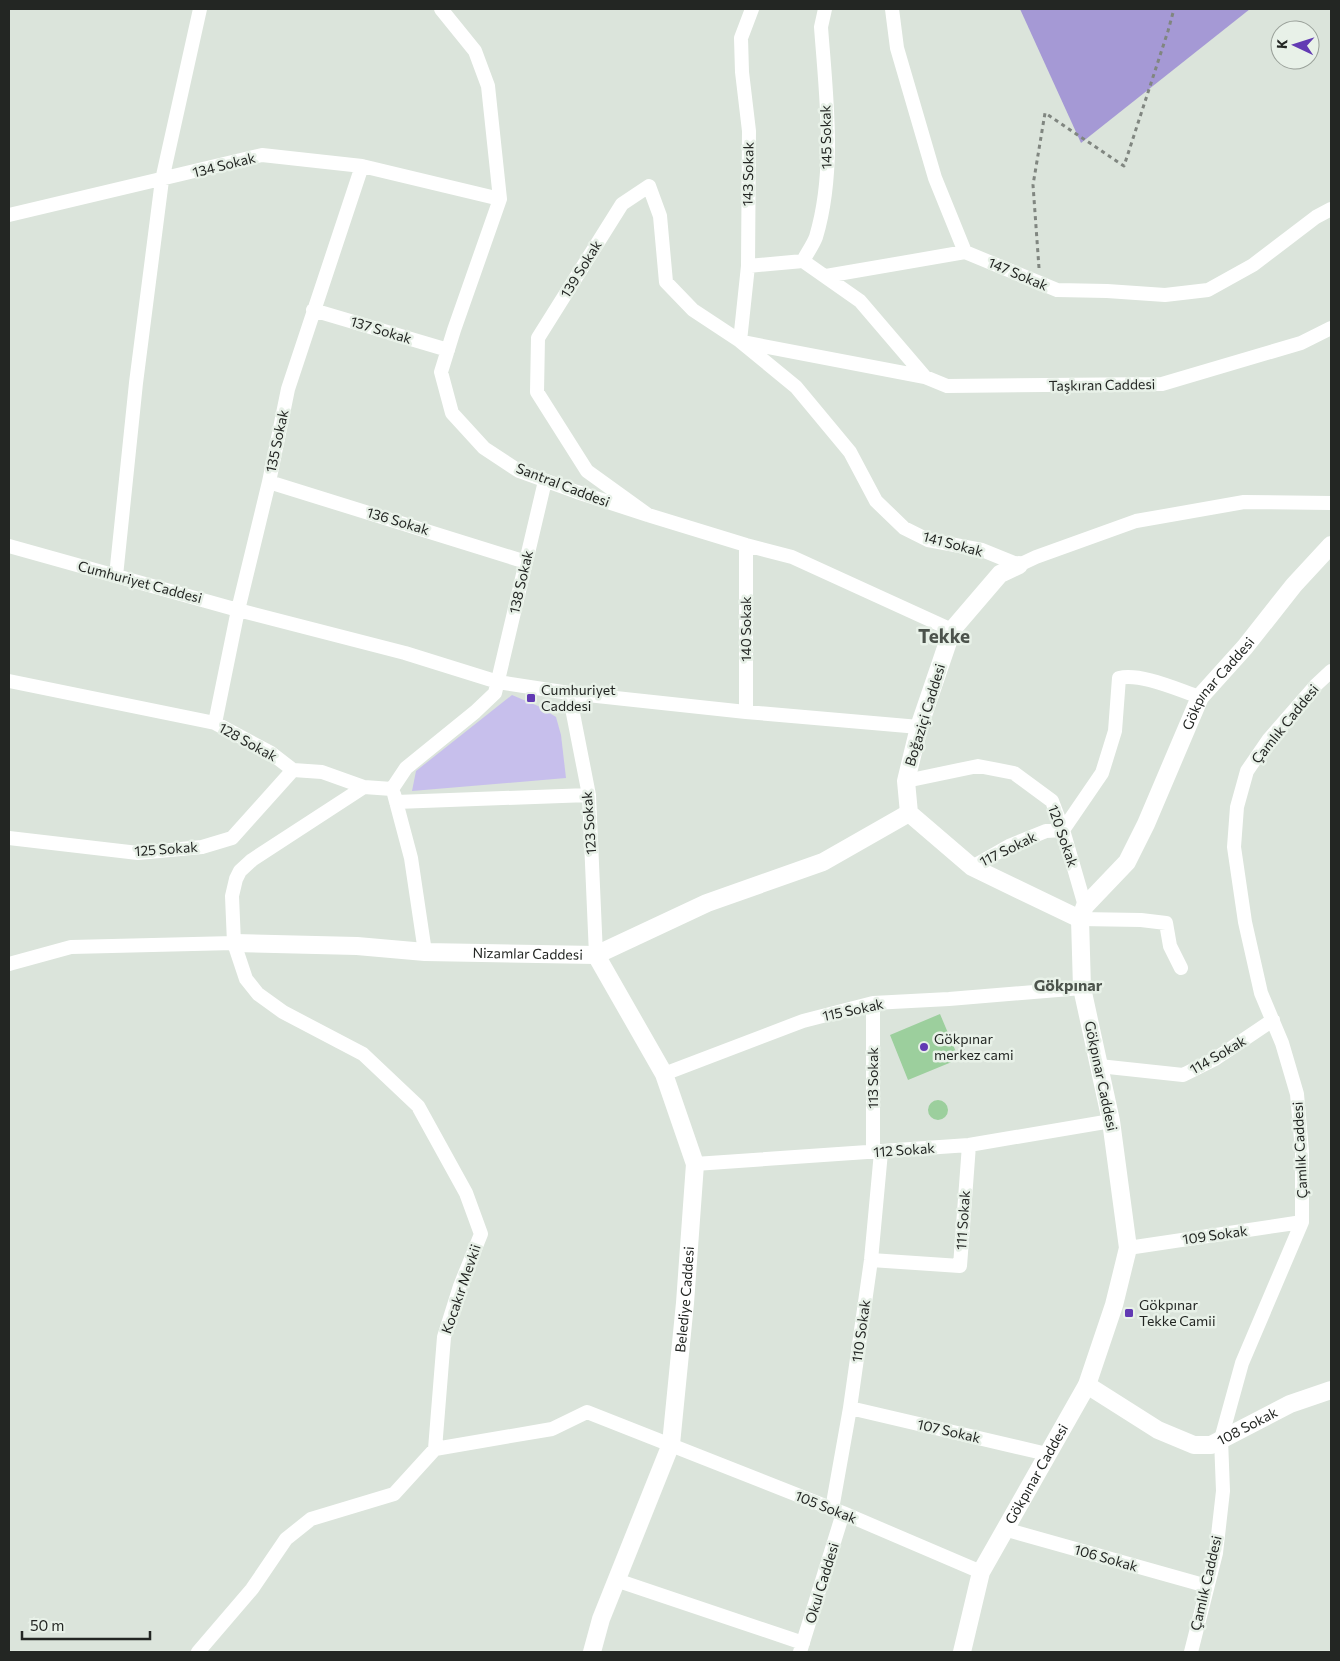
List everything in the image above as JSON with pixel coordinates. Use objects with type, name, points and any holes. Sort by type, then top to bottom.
[{"type":"street","points":[[116,576],[136,383],[162,180],[200,9]]},
{"type":"street","name":"Santral Caddesi","points":[[441,9],[474,50],[488,86],[500,199],[441,372],[452,413],[484,448],[519,471],[648,515],[746,546],[792,558],[952,630]]},
{"type":"street","name":"143 Sokak","points":[[740,342],[748,266],[749,131],[742,72],[741,38],[752,9]]},
{"type":"street","name":"145 Sokak","points":[[803,261],[815,239],[826,190],[828,154],[821,27],[825,9]]},
{"type":"street","points":[[826,276],[965,252],[935,178],[897,48],[892,9]]},
{"type":"street","name":"134 Sokak","points":[[9,215],[262,155],[362,166],[500,199]]},
{"type":"street","name":"135 Sokak","points":[[215,723],[238,610],[269,482],[288,389],[362,166]]},
{"type":"street","name":"139 Sokak","points":[[648,515],[587,471],[537,392],[538,338],[622,204],[649,186],[660,216],[666,282],[693,310],[740,342]]},
{"type":"street","name":"147 Sokak","points":[[965,252],[1057,290],[1165,295],[1208,290],[1253,265],[1316,217],[1331,209]]},
{"type":"street","points":[[748,266],[803,261],[860,301],[925,377]]},
{"type":"street","name":"137 Sokak","points":[[313,310],[448,350]]},
{"type":"street","name":"Taşkıran Caddesi","points":[[740,342],[925,377],[947,386],[1162,384],[1301,343],[1331,328]]},
{"type":"street","name":"141 Sokak","points":[[740,342],[796,387],[850,452],[876,501],[904,528],[928,540],[982,550],[1019,565]]},
{"type":"street","name":"138 Sokak","points":[[498,682],[545,481]]},
{"type":"street","name":"136 Sokak","points":[[269,482],[526,562]]},
{"type":"street","points":[[1019,565],[1036,557],[1136,521],[1244,502],[1331,503]]},
{"type":"street","name":"Gökpınar Caddesi","points":[[962,1652],[981,1572],[1087,1386],[1114,1304],[1128,1248],[1112,1121],[1082,988],[1083,913],[1127,862],[1146,824],[1200,697],[1245,647],[1294,585],[1331,545]]},
{"type":"street","name":"Cumhuriyet Caddesi","points":[[9,546],[238,610],[405,653],[498,682],[569,693],[746,712],[919,727]]},
{"type":"street","name":"140 Sokak","points":[[746,546],[746,712]]},
{"type":"street","name":"Boğaziçi Caddesi","points":[[909,813],[906,781],[919,727],[952,630],[1000,574],[1019,565]]},
{"type":"street","name":"Çamlık Caddesi","points":[[1191,1652],[1216,1553],[1223,1491],[1220,1439],[1242,1363],[1302,1222],[1302,1151],[1297,1094],[1282,1043],[1261,993],[1245,922],[1234,847],[1237,807],[1247,771],[1269,739],[1316,685],[1331,671]]},
{"type":"street","points":[[1064,830],[1102,773],[1115,731],[1119,678],[1128,676],[1156,682],[1200,697]]},
{"type":"street","name":"128 Sokak","points":[[9,681],[215,723],[271,753],[293,770]]},
{"type":"street","points":[[425,952],[411,858],[394,796],[406,768],[475,712],[495,693],[498,682]]},
{"type":"street","name":"123 Sokak","points":[[569,693],[589,795],[596,955]]},
{"type":"street","name":"120 Sokak","points":[[906,781],[978,766],[1014,774],[1052,801],[1064,830],[1083,913]]},
{"type":"street","points":[[293,770],[322,772],[394,796],[589,795]]},
{"type":"street","name":"125 Sokak","points":[[9,838],[138,853],[202,847],[232,838],[293,770]]},
{"type":"street","name":"Kocakır Mevkii","points":[[364,787],[252,860],[240,871],[233,887],[232,896],[234,943],[246,979],[258,994],[283,1012],[363,1054],[418,1106],[466,1193],[481,1234],[460,1286],[444,1337],[435,1449]]},
{"type":"street","points":[[909,813],[972,867],[1083,913],[1166,923],[1170,946],[1181,968]]},
{"type":"street","name":"Nizamlar Caddesi","points":[[234,943],[357,946],[425,952],[596,955],[707,903],[823,862],[909,813]]},
{"type":"street","name":"117 Sokak","points":[[972,867],[1009,846],[1046,831],[1064,830]]},
{"type":"street","points":[[9,964],[71,947],[234,943]]},
{"type":"street","name":"Belediye Caddesi","points":[[592,1652],[601,1619],[671,1444],[686,1303],[695,1164],[664,1074],[596,955]]},
{"type":"street","name":"115 Sokak","points":[[664,1074],[803,1021],[873,1003],[1082,988]]},
{"type":"street","name":"113 Sokak","points":[[873,1003],[877,1152]]},
{"type":"street","name":"114 Sokak","points":[[1099,1066],[1183,1075],[1216,1059],[1273,1020]]},
{"type":"street","name":"112 Sokak","points":[[695,1164],[969,1145],[1112,1121]]},
{"type":"street","name":"111 Sokak","points":[[871,1260],[960,1266],[969,1145]]},
{"type":"street","name":"110 Sokak","points":[[838,1511],[850,1408],[871,1260],[877,1152]]},
{"type":"street","name":"109 Sokak","points":[[1128,1248],[1302,1222]]},
{"type":"street","name":"108 Sokak","points":[[1087,1386],[1158,1430],[1194,1445],[1211,1445],[1290,1404],[1331,1390]]},
{"type":"street","name":"107 Sokak","points":[[850,1408],[1048,1454]]},
{"type":"street","name":"105 Sokak","points":[[435,1449],[552,1429],[587,1412],[838,1511],[981,1572]]},
{"type":"street","points":[[198,1652],[252,1589],[286,1539],[312,1519],[394,1494],[435,1449]]},
{"type":"street","name":"Okul Caddesi","points":[[802,1648],[838,1511]]},
{"type":"street","name":"106 Sokak","points":[[1004,1529],[1207,1586]]},
{"type":"street","points":[[616,1580],[802,1648]]},
{"type":"path","points":[[1040,283],[1033,185],[1045,112],[1124,166],[1174,9]]},
{"type":"shaded area","points":[[1020,9],[1250,9],[1081,143]]},
{"type":"shaded area","points":[[512,695],[538,706],[556,717],[561,735],[566,778],[412,791],[416,771]]},
{"type":"building","name":"Gökpınar merkez cami","points":[[940,1014],[959,1059],[908,1080],[890,1035]]},
{"type":"building","points":[[934,1100],[942,1100],[948,1106],[948,1114],[942,1120],[934,1120],[928,1114],[928,1106]]},
{"type":"place","name":"Cumhuriyet Caddesi","points":[[531,698]]},
{"type":"place","name":"Gökpınar merkez cami","points":[[924,1047]]},
{"type":"place","name":"Gökpınar Tekke Camii","points":[[1129,1313]]},
{"type":"district","name":"Tekke","points":[[944,636]]},
{"type":"district","name":"Gökpınar","points":[[1068,985]]}]
